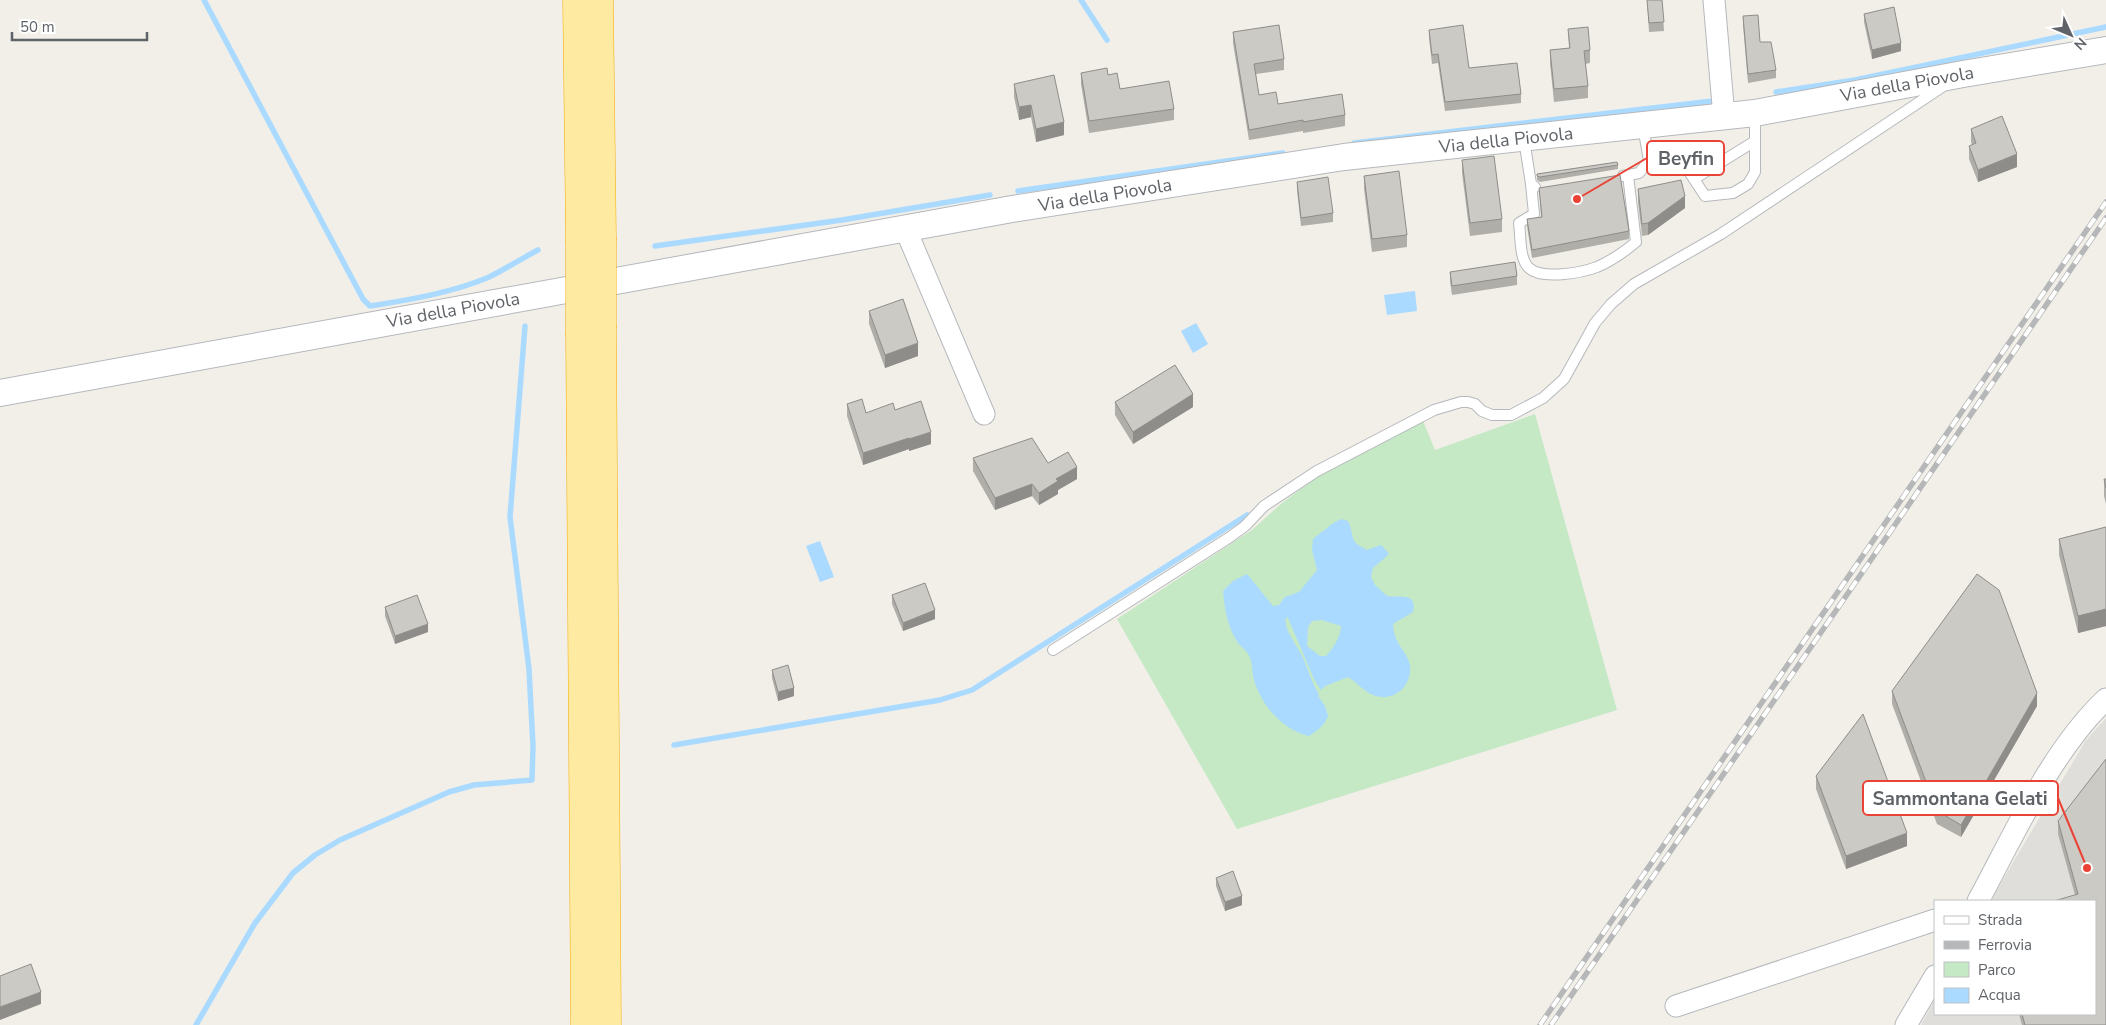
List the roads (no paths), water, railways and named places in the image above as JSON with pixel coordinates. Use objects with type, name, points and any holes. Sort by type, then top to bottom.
[{"type":"highway","points":[[577,0],[591,238]]},
{"type":"highway","points":[[585,1025],[591,238],[599,0]]},
{"type":"highway","points":[[591,332],[607,1025]]},
{"type":"street","points":[[1714,0],[1724,117]]},
{"type":"street","name":"Via della Piovola","points":[[0,393],[906,228],[1344,158],[1755,113],[1963,74],[2106,50]]},
{"type":"street","points":[[906,228],[984,414]]},
{"type":"street","points":[[1979,900],[2051,769],[2081,726],[2106,699]]},
{"type":"street","points":[[1676,1006],[1934,920]]},
{"type":"street","points":[[1906,1025],[1934,978]]},
{"type":"lane","points":[[1053,650],[1230,537],[1245,526],[1264,506],[1309,476],[1396,428],[1434,410],[1461,402],[1474,404],[1482,411],[1492,415],[1510,415],[1543,398],[1564,379],[1595,323],[1611,304],[1634,284],[1721,234],[1963,74]]},
{"type":"lane","points":[[1649,161],[1686,167],[1705,196],[1734,193],[1748,184],[1756,172],[1755,113]]},
{"type":"lane","points":[[1610,178],[1639,173],[1649,161],[1643,125]]},
{"type":"lane","points":[[1524,138],[1534,214],[1519,223],[1523,258],[1528,268],[1540,274],[1564,274],[1595,268],[1636,242],[1628,175]]},
{"type":"lane","points":[[1694,179],[1755,141]]},
{"type":"lane","points":[[1531,184],[1538,189],[1547,188]]},
{"type":"water","points":[[1415,291],[1417,311],[1387,315],[1384,295]]},
{"type":"water","points":[[1196,323],[1208,344],[1193,353],[1181,331]]},
{"type":"water","points":[[1341,519],[1348,521],[1354,541],[1357,544],[1367,550],[1381,545],[1389,554],[1373,568],[1371,577],[1375,585],[1387,596],[1407,597],[1413,601],[1413,612],[1393,624],[1398,643],[1409,661],[1410,674],[1404,687],[1388,697],[1373,695],[1348,677],[1325,686],[1321,690],[1314,679],[1286,617],[1289,633],[1302,655],[1328,716],[1320,728],[1309,736],[1299,733],[1282,722],[1274,715],[1262,698],[1254,680],[1252,663],[1249,656],[1234,637],[1229,624],[1223,591],[1233,581],[1247,574],[1273,606],[1279,605],[1285,597],[1299,592],[1317,570],[1312,550],[1313,539]],"holes":[[[1322,620],[1341,626],[1340,634],[1326,656],[1320,656],[1307,646],[1308,627],[1312,621]]]},
{"type":"water","points":[[820,541],[834,577],[820,582],[806,546]]},
{"type":"waterway","points":[[204,0],[363,299],[370,306],[459,288],[487,278],[538,250]]},
{"type":"waterway","points":[[1081,0],[1107,40]]},
{"type":"waterway","points":[[1776,92],[1855,80],[2106,27]]},
{"type":"waterway","points":[[1354,143],[1713,101]]},
{"type":"waterway","points":[[1018,191],[1283,153]]},
{"type":"waterway","points":[[655,246],[842,220],[990,195]]},
{"type":"waterway","points":[[196,1025],[255,923],[293,873],[315,855],[340,840],[449,792],[474,785],[532,780],[533,746],[529,669],[510,517],[525,326]]},
{"type":"waterway","points":[[674,745],[940,700],[972,690],[1247,515]]},
{"type":"railway","points":[[1540,1025],[2106,202]]},
{"type":"railway","points":[[1551,1025],[2106,218]]},
{"type":"place","name":"Beyfin","points":[[1577,199]]},
{"type":"place","name":"Sammontana Gelati","points":[[2087,868]]}]
